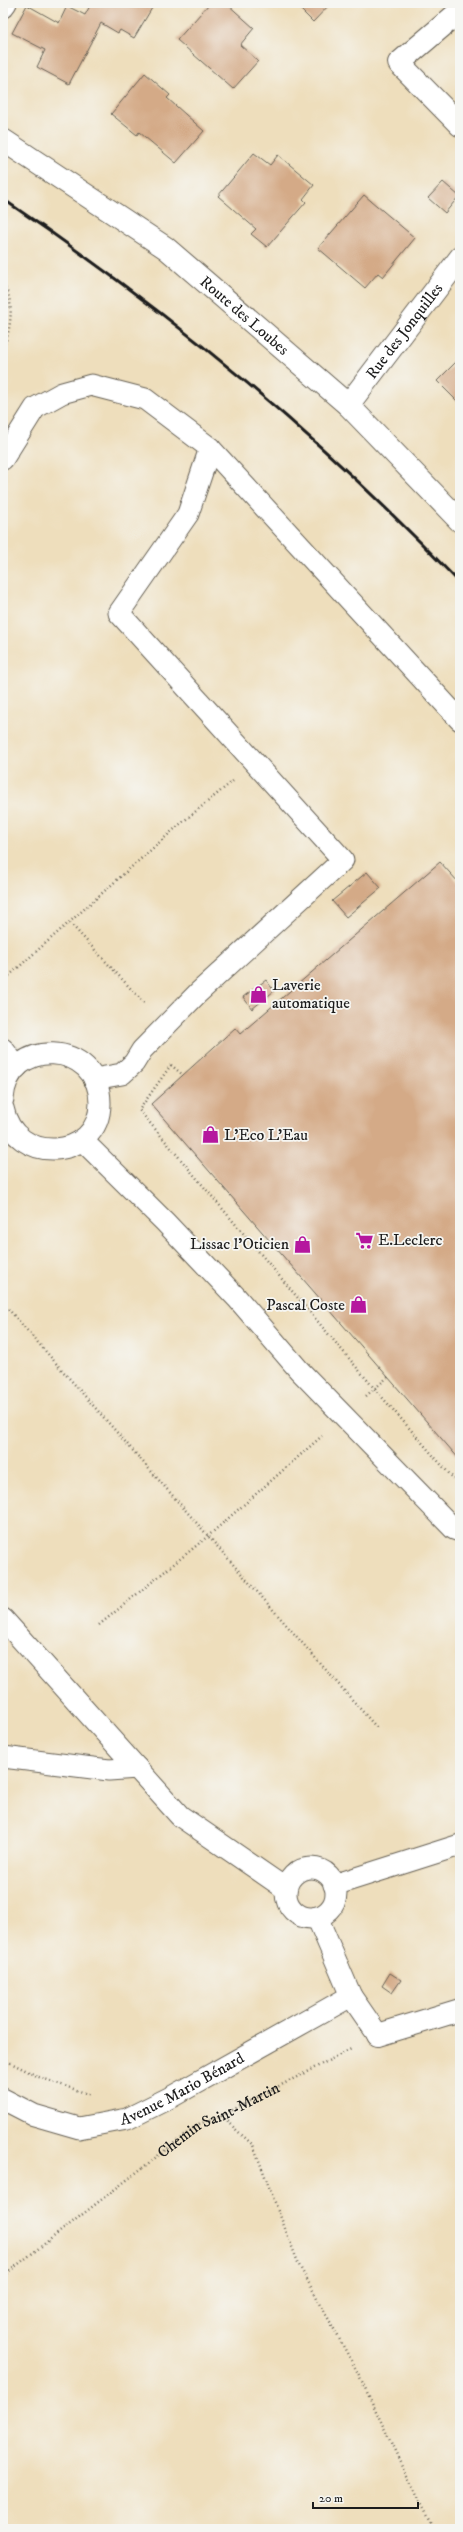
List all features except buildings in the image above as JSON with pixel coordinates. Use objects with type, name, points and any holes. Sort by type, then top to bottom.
[{"type":"main road","points":[[460,11],[399,63],[460,125]]},
{"type":"main road","name":"Route des Loubes","points":[[3,140],[166,248],[348,404],[460,521]]},
{"type":"main road","name":"Rue des Jonquilles","points":[[348,404],[460,258]]},
{"type":"main road","points":[[378,2035],[460,2010]]},
{"type":"lane","points":[[3,7],[6,3]]},
{"type":"lane","points":[[3,459],[35,408],[62,393],[91,385],[145,399],[210,448],[460,720]]},
{"type":"lane","points":[[94,1079],[122,1074],[198,993],[343,860],[256,762],[119,613],[188,514],[210,448]]},
{"type":"lane","points":[[3,1049],[17,1067]]},
{"type":"lane","points":[[3,1099],[8,1078],[17,1067],[36,1055],[56,1053],[76,1060],[86,1067],[94,1079],[100,1094],[99,1111],[95,1124],[82,1140],[62,1149],[41,1149],[22,1140],[8,1138],[6,1118],[3,1108]]},
{"type":"lane","points":[[82,1140],[238,1298],[299,1370],[343,1417],[454,1529],[460,1531]]},
{"type":"lane","points":[[3,1619],[180,1816],[286,1889]]},
{"type":"lane","points":[[3,1757],[109,1770],[137,1768]]},
{"type":"lane","points":[[334,1885],[460,1845]]},
{"type":"lane","points":[[307,1869],[321,1871],[334,1885],[334,1901],[325,1914],[317,1917],[301,1916],[294,1911],[289,1904],[286,1889],[293,1876],[307,1869]]},
{"type":"lane","points":[[317,1917],[351,1996],[378,2035]]},
{"type":"lane","name":"Avenue Mario Bénard","points":[[3,2098],[34,2115],[79,2128],[127,2119],[173,2096],[351,1996]]},
{"type":"path","points":[[3,285],[11,312],[10,331],[3,349]]},
{"type":"path","points":[[3,982],[179,825],[256,762]]},
{"type":"path","points":[[70,923],[150,1010],[172,1065],[183,1075]]},
{"type":"path","points":[[172,1065],[138,1110],[374,1388],[460,1486]]},
{"type":"path","points":[[3,1303],[207,1537],[378,1729]]},
{"type":"path","points":[[100,1625],[207,1537],[388,1377]]},
{"type":"path","name":"Chemin Saint-Martin","points":[[3,2276],[199,2124],[221,2116],[378,2035]]},
{"type":"path","points":[[3,2059],[39,2077],[110,2101],[127,2119]]},
{"type":"path","points":[[221,2116],[253,2144],[299,2265],[358,2373],[403,2468],[435,2529]]},
{"type":"railway","points":[[3,199],[126,287],[185,332],[242,379],[353,477],[460,583]]},
{"type":"place","name":"Laverie automatique","points":[[259,994]]},
{"type":"place","name":"L'Eco L'Eau","points":[[211,1135]]},
{"type":"place","name":"E.Leclerc","points":[[365,1240]]},
{"type":"place","name":"Lissac l'Oticien","points":[[302,1244]]},
{"type":"place","name":"Pascal Coste","points":[[358,1305]]}]
